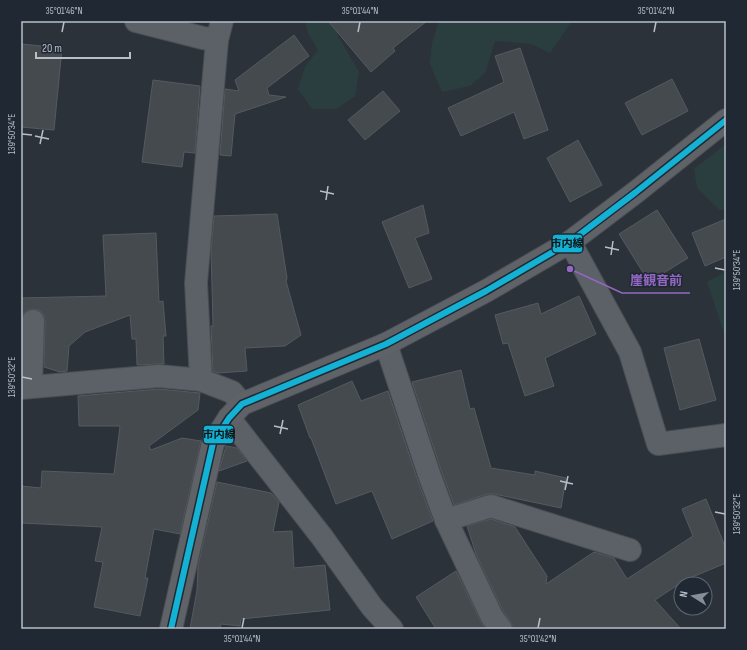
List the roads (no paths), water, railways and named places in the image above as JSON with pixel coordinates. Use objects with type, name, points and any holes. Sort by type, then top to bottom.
[{"type":"main road","points":[[171,629],[213,443],[235,411],[386,344],[486,291],[570,242],[636,192],[726,120]]},
{"type":"street","points":[[136,21],[203,38],[219,30]]},
{"type":"street","points":[[201,380],[196,283],[219,30]]},
{"type":"street","points":[[570,242],[630,352],[658,444],[726,435]]},
{"type":"street","points":[[33,321],[26,387],[159,376],[201,380],[232,392],[235,411],[372,607],[392,629]]},
{"type":"street","points":[[386,344],[429,474],[446,520],[492,617],[502,629]]},
{"type":"street","points":[[446,520],[491,506],[630,550]]},
{"type":"place","name":"崖観音前","points":[[570,269]]}]
